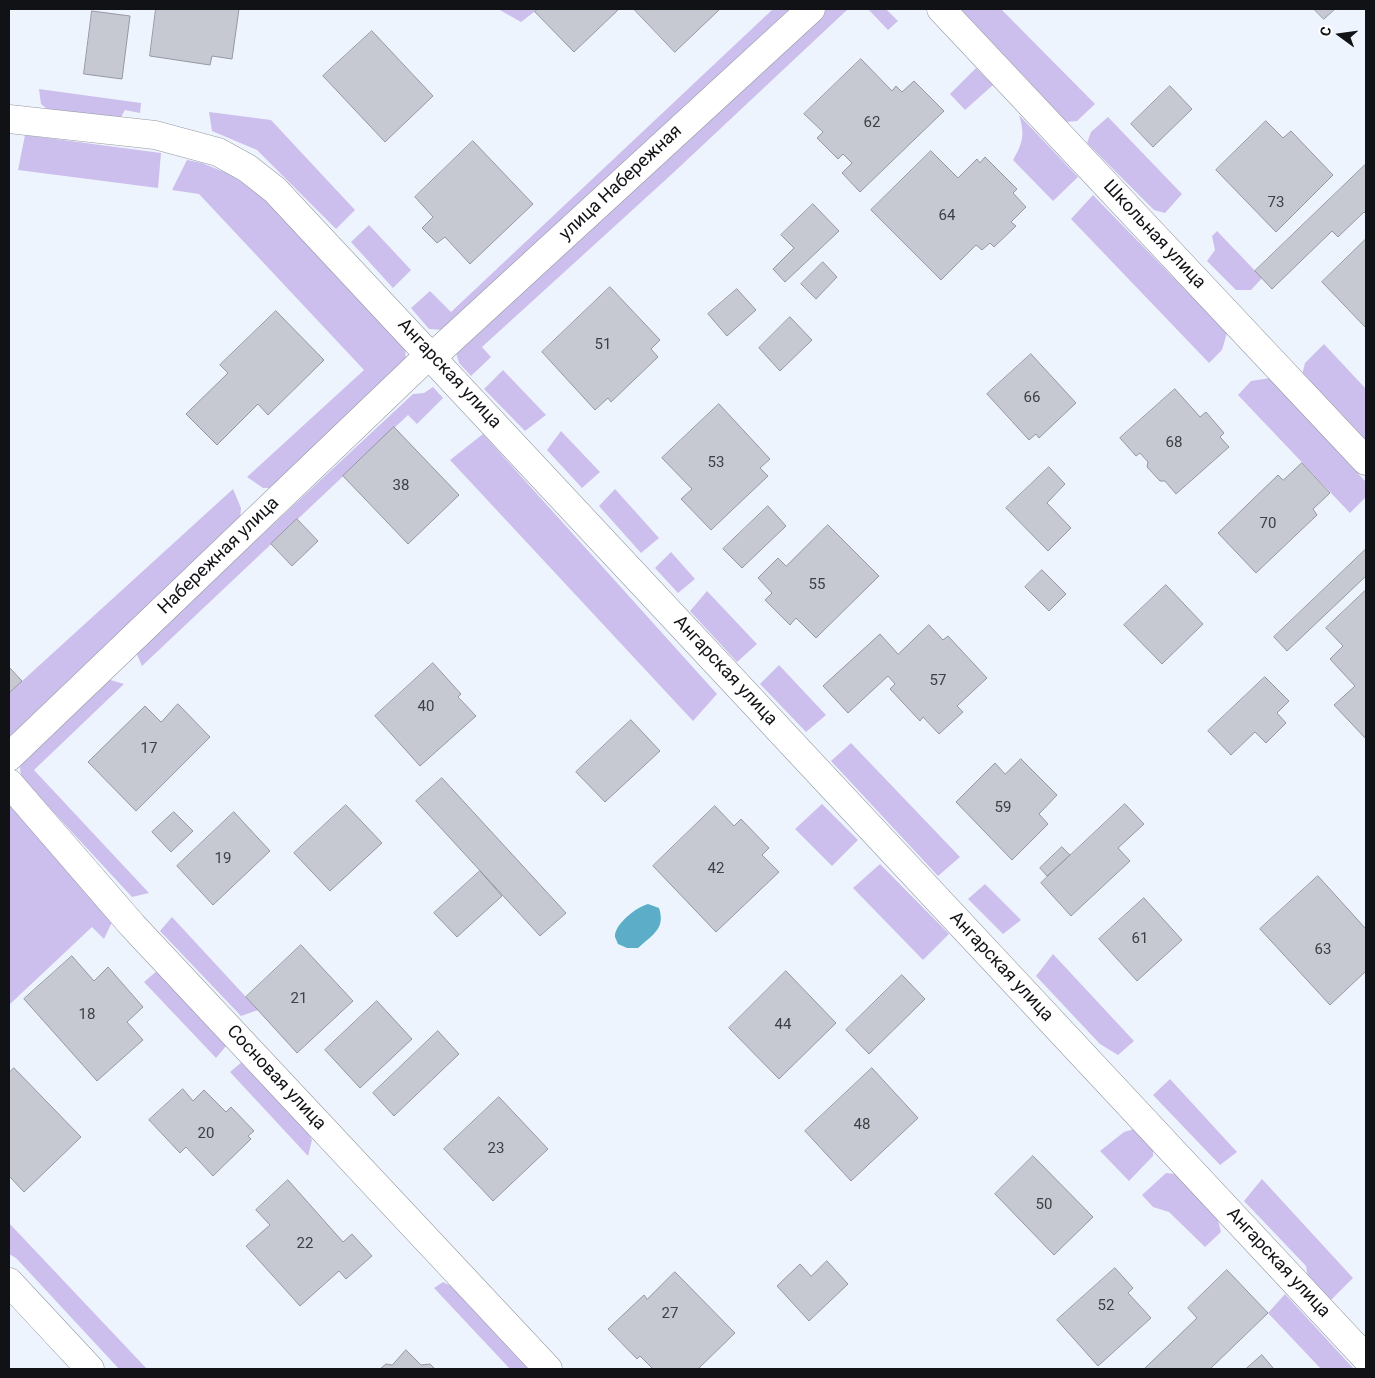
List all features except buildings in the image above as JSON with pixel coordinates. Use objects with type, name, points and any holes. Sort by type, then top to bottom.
[{"type":"street","name":"улица Набережная","points":[[431,355],[811,9]]},
{"type":"street","name":"Школьная улица","points":[[942,9],[1366,461]]},
{"type":"street","name":"Ангарская улица","points":[[9,119],[155,134],[218,152],[247,168],[275,190],[1366,1358]]},
{"type":"street","name":"Набережная улица","points":[[9,757],[431,355]]},
{"type":"street","name":"Сосновая улица","points":[[9,783],[132,925],[548,1369]]},
{"type":"street","points":[[9,1282],[90,1369]]},
{"type":"shaded area","points":[[498,9],[538,9],[521,22]]},
{"type":"shaded area","points":[[773,9],[795,9],[444,330],[429,329],[411,308],[430,291],[451,312]]},
{"type":"shaded area","points":[[824,9],[848,9],[672,174],[482,347],[491,357],[471,376],[459,363],[456,353]]},
{"type":"shaded area","points":[[868,9],[886,9],[898,21],[888,30]]},
{"type":"shaded area","points":[[960,9],[1001,9],[1095,104],[1077,121],[1065,122]]},
{"type":"shaded area","points":[[976,68],[993,85],[965,110],[950,94]]},
{"type":"shaded area","points":[[39,89],[141,103],[140,113],[125,110],[120,119],[52,113],[41,104]]},
{"type":"shaded area","points":[[209,112],[271,120],[355,210],[336,229],[257,150],[212,131]]},
{"type":"shaded area","points":[[1019,115],[1078,177],[1053,201],[1013,160],[1022,138]]},
{"type":"shaded area","points":[[1108,117],[1182,194],[1165,213],[1154,210],[1087,143],[1091,132]]},
{"type":"shaded area","points":[[25,135],[161,153],[158,188],[18,170]]},
{"type":"shaded area","points":[[187,160],[202,163],[229,174],[265,197],[405,347],[406,361],[274,488],[263,488],[247,477],[364,370],[199,194],[172,190]]},
{"type":"shaded area","points":[[1093,195],[1227,333],[1222,350],[1209,363],[1071,219]]},
{"type":"shaded area","points":[[369,225],[411,270],[393,288],[351,242]]},
{"type":"shaded area","points":[[1217,231],[1262,278],[1251,290],[1236,290],[1207,261],[1215,250],[1212,236]]},
{"type":"shaded area","points":[[1324,344],[1366,389],[1366,443],[1302,375],[1305,363]]},
{"type":"shaded area","points":[[503,370],[546,415],[525,431],[484,389]]},
{"type":"shaded area","points":[[1270,378],[1366,482],[1366,497],[1350,513],[1238,395],[1251,381]]},
{"type":"shaded area","points":[[433,387],[443,398],[417,424],[408,415],[142,666],[136,652],[413,394],[424,393]]},
{"type":"shaded area","points":[[561,431],[600,472],[582,488],[547,450]]},
{"type":"shaded area","points":[[483,434],[717,694],[693,721],[450,460]]},
{"type":"shaded area","points":[[233,489],[241,508],[240,520],[18,731],[9,736],[9,693]]},
{"type":"shaded area","points":[[615,489],[659,538],[641,553],[599,506]]},
{"type":"shaded area","points":[[671,552],[695,579],[678,593],[655,568]]},
{"type":"shaded area","points":[[707,591],[757,644],[737,662],[690,611]]},
{"type":"shaded area","points":[[779,665],[826,715],[806,732],[760,684]]},
{"type":"shaded area","points":[[107,679],[124,684],[34,770],[149,893],[132,897],[21,777],[20,767],[25,756]]},
{"type":"shaded area","points":[[851,743],[960,857],[938,876],[831,761]]},
{"type":"shaded area","points":[[9,804],[113,920],[104,939],[92,927],[9,1005]]},
{"type":"shaded area","points":[[822,804],[858,840],[832,866],[795,829]]},
{"type":"shaded area","points":[[880,864],[949,934],[923,960],[853,888]]},
{"type":"shaded area","points":[[985,884],[1021,920],[1003,934],[968,899]]},
{"type":"shaded area","points":[[172,917],[258,1010],[241,1016],[160,931]]},
{"type":"shaded area","points":[[1053,954],[1134,1041],[1118,1055],[1100,1044],[1036,976]]},
{"type":"shaded area","points":[[158,970],[227,1045],[216,1058],[144,982]]},
{"type":"shaded area","points":[[243,1061],[307,1131],[312,1140],[308,1156],[230,1072]]},
{"type":"shaded area","points":[[1170,1079],[1237,1152],[1220,1165],[1153,1095]]},
{"type":"shaded area","points":[[1134,1129],[1153,1149],[1153,1156],[1129,1181],[1100,1151],[1124,1132]]},
{"type":"shaded area","points":[[1166,1173],[1175,1174],[1218,1220],[1221,1232],[1205,1247],[1169,1212],[1153,1207],[1142,1195]]},
{"type":"shaded area","points":[[1262,1179],[1353,1278],[1330,1301],[1308,1278],[1306,1266],[1244,1201]]},
{"type":"shaded area","points":[[9,1223],[147,1369],[119,1369],[16,1258],[9,1254]]},
{"type":"shaded area","points":[[443,1282],[453,1287],[530,1369],[510,1369],[434,1288]]},
{"type":"shaded area","points":[[1285,1294],[1354,1369],[1321,1369],[1268,1313]]},
{"type":"water","points":[[648,904],[659,908],[661,915],[659,926],[653,935],[638,948],[627,948],[618,944],[615,937],[618,927],[632,912]]}]
